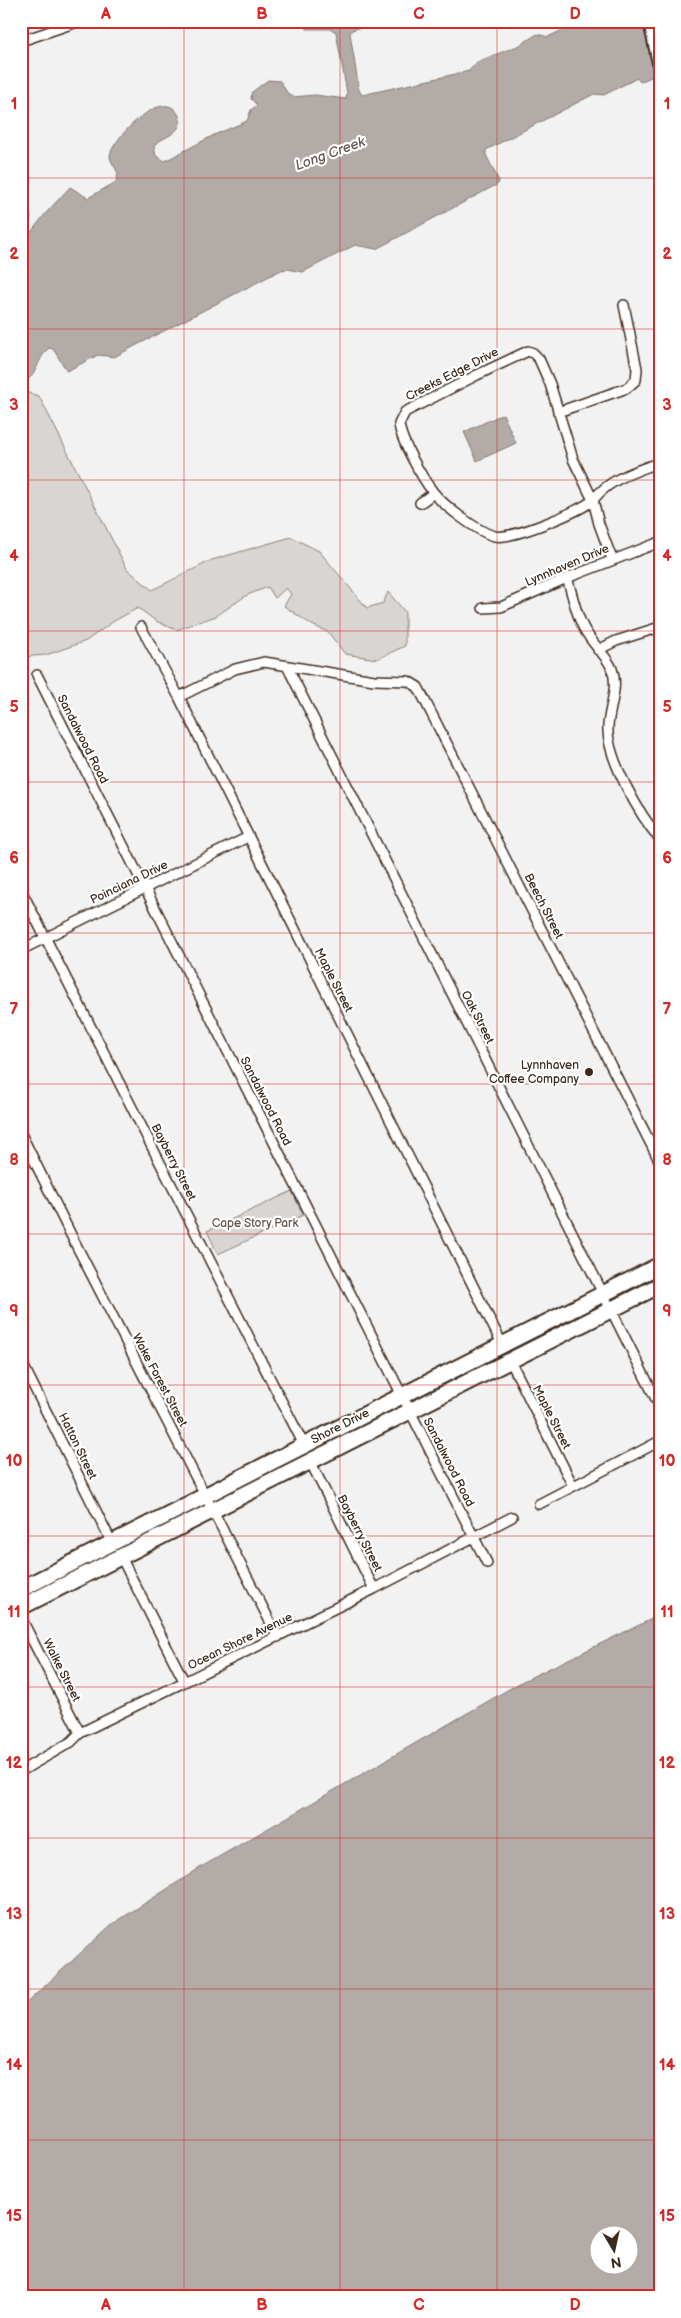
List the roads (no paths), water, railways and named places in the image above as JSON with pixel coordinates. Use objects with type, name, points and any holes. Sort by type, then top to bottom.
[{"type":"highway","name":"Shore Drive","points":[[21,1588],[660,1265]]},
{"type":"highway","name":"Shore Drive","points":[[21,1608],[660,1285]]},
{"type":"main road","points":[[651,21],[660,63]]},
{"type":"street","points":[[21,41],[80,21]]},
{"type":"street","points":[[558,412],[627,388],[636,380],[638,368],[624,305]]},
{"type":"street","name":"Creeks Edge Drive","points":[[528,351],[533,353],[539,359],[573,459],[594,500],[575,511],[503,537],[480,530],[434,493],[400,430],[400,418],[406,412],[492,367],[528,351]]},
{"type":"street","points":[[612,560],[599,524],[594,500],[614,480],[660,462]]},
{"type":"street","points":[[420,502],[434,493]]},
{"type":"street","name":"Lynnhaven Drive","points":[[483,608],[501,607],[567,578],[660,542]]},
{"type":"street","points":[[567,578],[586,634],[608,661],[614,676],[608,726],[611,750],[638,807],[660,839]]},
{"type":"street","name":"Maple Street","points":[[141,627],[179,697],[502,1344]]},
{"type":"street","points":[[598,650],[616,641],[660,627]]},
{"type":"street","points":[[179,697],[242,666],[264,662],[287,666]]},
{"type":"street","name":"Beech Street","points":[[287,666],[374,680],[413,683],[418,687],[660,1162]]},
{"type":"street","name":"Oak Street","points":[[287,666],[660,1407]]},
{"type":"street","name":"Sandalwood Road","points":[[37,675],[474,1538]]},
{"type":"street","name":"Poinciana Drive","points":[[21,950],[248,836]]},
{"type":"street","name":"Bayberry Street","points":[[21,890],[304,1445]]},
{"type":"street","name":"Wake Forest Street","points":[[21,1134],[71,1235],[278,1636]]},
{"type":"street","name":"Maple Street","points":[[510,1360],[573,1486]]},
{"type":"street","name":"Hatton Street","points":[[21,1361],[112,1543]]},
{"type":"street","points":[[539,1504],[660,1441]]},
{"type":"street","name":"Bayberry Street","points":[[310,1461],[374,1589]]},
{"type":"street","name":"Ocean Shore Avenue","points":[[21,1771],[71,1742],[80,1733],[374,1589],[512,1517]]},
{"type":"street","points":[[474,1538],[487,1563]]},
{"type":"street","points":[[121,1557],[184,1682]]},
{"type":"street","name":"Walke Street","points":[[21,1618],[80,1733]]},
{"type":"water","name":"Long Creek","points":[[305,21],[364,21],[364,26],[352,30],[350,33],[359,90],[362,95],[469,71],[477,62],[520,45],[537,34],[548,37],[581,21],[660,21],[660,73],[640,82],[637,78],[604,95],[594,94],[486,150],[486,155],[499,181],[498,184],[376,249],[355,245],[303,272],[287,269],[281,270],[114,357],[98,355],[67,371],[53,349],[49,348],[41,358],[35,372],[21,384],[21,245],[46,213],[70,187],[88,198],[116,182],[118,174],[110,157],[112,150],[138,119],[149,111],[161,106],[171,107],[180,119],[178,128],[154,146],[156,156],[165,161],[214,135],[247,121],[251,110],[257,105],[251,99],[252,92],[268,80],[280,81],[288,94],[293,97],[315,95],[346,99],[347,93],[336,32],[331,29],[307,29]]},
{"type":"water","points":[[503,414],[516,443],[477,461],[464,432]]},
{"type":"water","points":[[660,1615],[660,2297],[21,2297],[21,2008],[111,1925],[203,1866],[523,1681]]},
{"type":"place","name":"Lynnhaven Coffee Company","points":[[589,1072]]},
{"type":"park label","name":"Cape Story Park","points":[[255,1223]]}]
